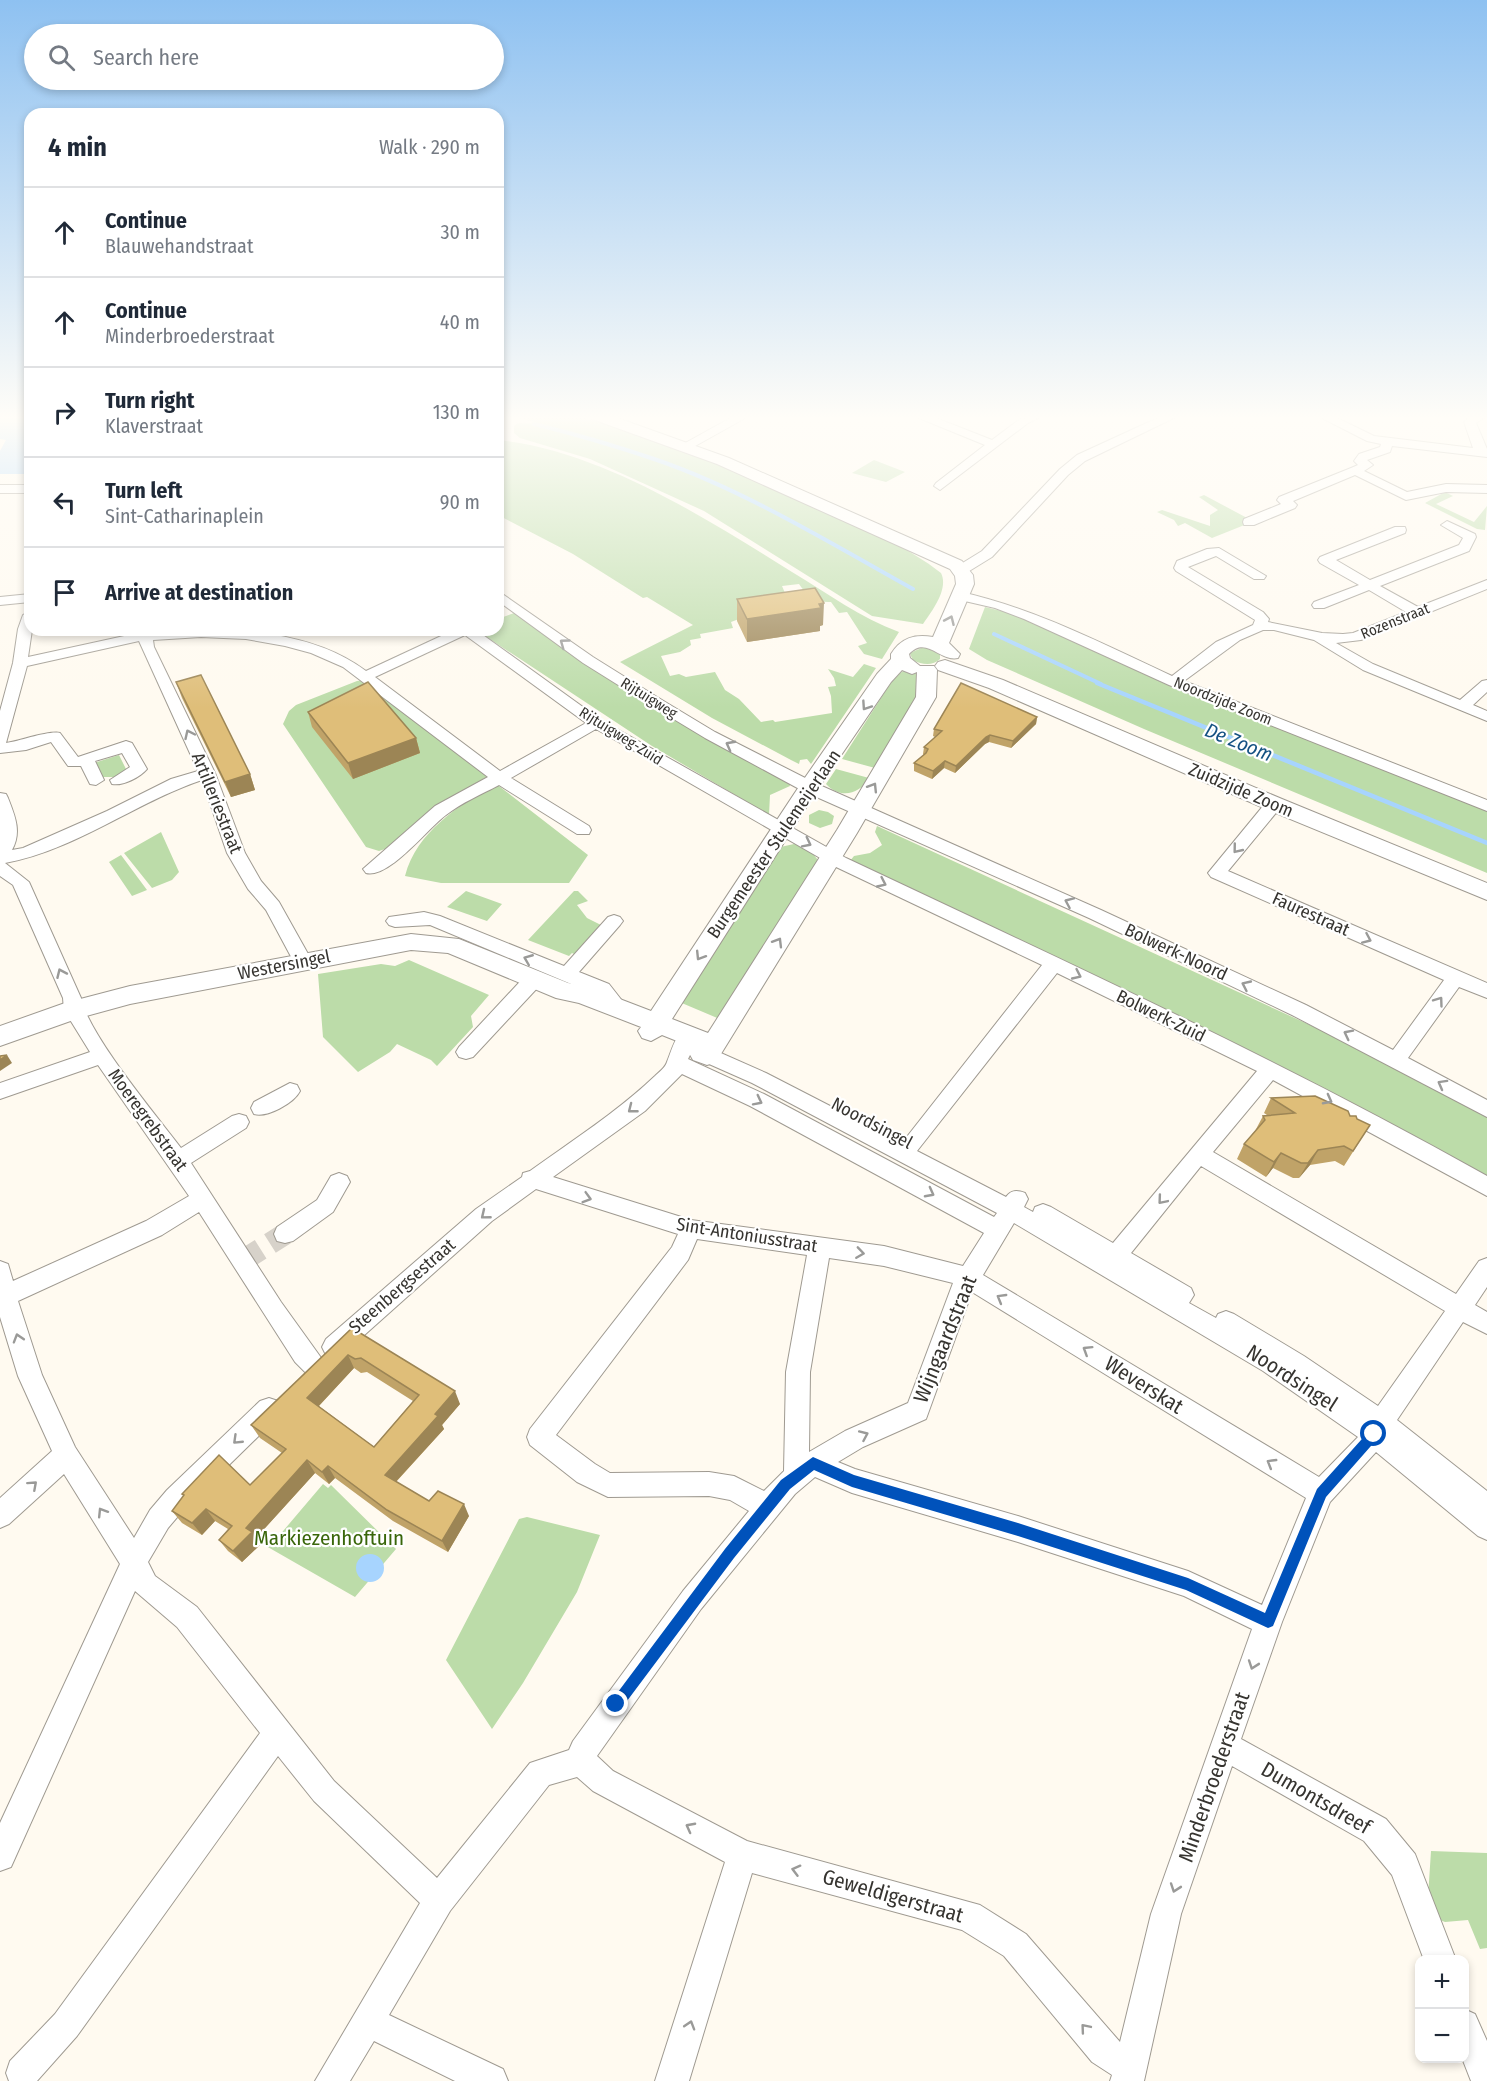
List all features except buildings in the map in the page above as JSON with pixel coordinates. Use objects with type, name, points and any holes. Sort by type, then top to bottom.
[{"type":"main road","points":[[840,513],[922,550],[955,570],[965,584],[937,655]]},
{"type":"main road","points":[[711,1050],[926,697],[955,570]]},
{"type":"main road","name":"Burgemeester Stulemeijerlaan","points":[[654,1027],[783,831],[809,787],[884,678],[901,660],[900,654],[904,646],[937,655]]},
{"type":"main road","name":"Zuidzijde Zoom","points":[[901,660],[913,668],[937,655],[996,684],[1274,804],[1487,892]]},
{"type":"main road","name":"Westersingel","points":[[0,1036],[74,1010],[130,995],[303,961],[425,942],[451,945],[535,978],[566,983],[582,994],[617,1006],[683,1047],[711,1050]]},
{"type":"main road","name":"Westersingel","points":[[566,983],[572,1000],[654,1027]]},
{"type":"street","points":[[955,570],[987,554],[1025,513]]},
{"type":"street","points":[[1248,522],[1270,513]]},
{"type":"street","points":[[1320,605],[1464,548],[1470,537],[1447,525]]},
{"type":"street","points":[[1400,530],[1325,560],[1417,612]]},
{"type":"street","points":[[1174,682],[1203,658],[1259,626],[1262,619],[1181,568],[1182,564],[1219,552],[1259,576]]},
{"type":"street","name":"Rozenstraat","points":[[1259,626],[1273,626],[1318,638],[1356,637],[1487,584]]},
{"type":"street","name":"Noordzijde Zoom","points":[[961,596],[999,605],[1029,616],[1174,682],[1487,806]]},
{"type":"street","points":[[0,601],[24,599]]},
{"type":"street","name":"Rijtuigweg","points":[[504,599],[588,660],[710,735],[809,787],[859,809]]},
{"type":"street","points":[[504,613],[516,608]]},
{"type":"street","points":[[0,740],[20,663],[24,629]]},
{"type":"street","points":[[20,663],[132,636]]},
{"type":"street","name":"Artilleriestraat","points":[[146,636],[158,670],[207,773],[236,853],[254,885],[273,906],[303,961]]},
{"type":"street","points":[[364,675],[375,673],[453,636]]},
{"type":"street","name":"Rijtuigweg-Zuid","points":[[474,636],[596,723],[783,831],[831,855]]},
{"type":"street","points":[[251,637],[286,642],[316,650],[348,664],[499,778],[583,830]]},
{"type":"street","points":[[1318,638],[1368,667],[1487,716]]},
{"type":"street","points":[[1462,706],[1487,684]]},
{"type":"street","points":[[372,869],[389,858],[441,810],[596,723]]},
{"type":"street","points":[[0,748],[26,745],[55,736],[74,763],[126,746],[139,769],[118,780]]},
{"type":"street","points":[[86,759],[96,780]]},
{"type":"street","points":[[0,858],[27,853],[113,815],[177,783],[207,773]]},
{"type":"street","points":[[0,798],[10,822],[12,835],[0,854]]},
{"type":"street","name":"Faurestraat","points":[[1274,804],[1217,873],[1487,991]]},
{"type":"street","name":"Bolwerk-Noord","points":[[859,809],[1106,919],[1299,1010],[1397,1059],[1487,1109]]},
{"type":"street","name":"Bolwerk-Zuid","points":[[831,855],[840,862],[1270,1070],[1487,1187]]},
{"type":"street","name":"Moeregrebstraat","points":[[0,867],[20,882],[72,998],[74,1010],[102,1056],[178,1160],[279,1318],[303,1354],[315,1366]]},
{"type":"street","name":"Westersingel","points":[[394,921],[424,918],[434,920],[566,983]]},
{"type":"street","points":[[566,983],[614,921]]},
{"type":"street","points":[[912,1144],[1053,964]]},
{"type":"street","points":[[1397,1059],[1456,977]]},
{"type":"street","points":[[466,1052],[535,978]]},
{"type":"street","name":"Noordsingel","points":[[683,1047],[757,1100],[1009,1213],[1086,1246],[1116,1256],[1293,1360],[1487,1508]]},
{"type":"street","name":"Steenbergsestraat","points":[[0,1856],[134,1562],[159,1519],[176,1499],[350,1331],[475,1223],[531,1179],[638,1105],[664,1081],[683,1047]]},
{"type":"street","name":"Noordsingel","points":[[711,1050],[813,1092],[912,1144],[1009,1213]]},
{"type":"street","name":"Noordsingel","points":[[711,1050],[1009,1213]]},
{"type":"street","points":[[0,1091],[102,1056]]},
{"type":"street","points":[[1116,1256],[1270,1070]]},
{"type":"street","points":[[261,1108],[290,1091]]},
{"type":"street","points":[[178,1160],[238,1122]]},
{"type":"street","points":[[1200,1155],[1487,1324]]},
{"type":"street","name":"Sint-Antoniusstraat","points":[[531,1179],[691,1229],[884,1256],[967,1277]]},
{"type":"street","points":[[285,1234],[325,1206],[339,1182]]},
{"type":"street","points":[[5,1296],[154,1228],[203,1199]]},
{"type":"street","name":"Wijngaardstraat","points":[[582,1761],[583,1751],[693,1600],[786,1485],[854,1439],[917,1411],[959,1293],[1009,1213]]},
{"type":"street","points":[[691,1229],[680,1253],[539,1437],[586,1473],[608,1485],[709,1484],[734,1488],[767,1507]]},
{"type":"street","name":"Noordsingel","points":[[1086,1246],[1271,1363],[1378,1427],[1487,1527]]},
{"type":"street","points":[[820,1247],[798,1372],[805,1470],[852,1481],[1018,1529],[1188,1584],[1268,1622]]},
{"type":"street","name":"Minderbroederstraat","points":[[1127,2074],[1166,1914],[1268,1622],[1321,1493],[1378,1427],[1487,1268]]},
{"type":"street","points":[[0,1271],[5,1296],[30,1376],[66,1455],[134,1562],[146,1585],[187,1617],[324,1791],[439,1900]]},
{"type":"street","name":"Weverskat","points":[[967,1277],[1321,1493]]},
{"type":"street","points":[[0,1515],[66,1455]]},
{"type":"street","points":[[22,2073],[66,2025],[213,1825],[278,1732]]},
{"type":"street","name":"Dumontsdreef","points":[[1225,1746],[1375,1830],[1404,1865],[1438,1955]]},
{"type":"street","points":[[332,2081],[439,1900],[540,1773],[582,1761]]},
{"type":"street","name":"Geweldigerstraat","points":[[582,1761],[603,1781],[742,1855],[969,1916],[1015,1945],[1127,2074]]},
{"type":"street","points":[[672,2081],[742,1855]]},
{"type":"street","points":[[367,2020],[491,2081]]},
{"type":"street","points":[[1469,2037],[1487,2080]]},
{"type":"green space","points":[[504,513],[695,513],[858,612],[899,632],[882,659],[864,654],[858,646],[867,643],[847,612],[839,613],[831,602],[812,598],[799,584],[782,586],[785,593],[747,616],[731,622],[733,628],[700,634],[701,638],[690,640],[691,645],[680,652],[661,656],[670,676],[679,674],[686,677],[715,672],[725,690],[739,699],[761,722],[832,713],[828,687],[836,686],[828,669],[853,677],[864,664],[876,668],[811,764],[807,759],[800,760],[799,764],[712,718],[620,662],[693,625],[647,597],[643,598],[573,554],[504,518]]},
{"type":"green space","points":[[707,513],[832,513],[910,552],[941,573],[943,586],[941,593],[923,624],[872,616]]},
{"type":"green space","points":[[1159,513],[1171,513],[1210,526],[1210,515],[1238,513],[1249,519],[1247,524],[1212,538],[1185,523],[1178,526],[1174,520]]},
{"type":"green space","points":[[1445,513],[1455,513],[1474,522],[1481,513],[1486,513],[1485,530],[1477,529]]},
{"type":"green space","points":[[985,607],[1014,614],[1487,809],[1487,873],[1144,729],[987,660],[969,649]]},
{"type":"green space","points":[[514,613],[789,781],[790,786],[770,795],[769,815],[652,746],[485,636],[504,636],[504,617]]},
{"type":"green space","points":[[924,647],[940,654],[940,659],[927,664],[913,660],[910,654]]},
{"type":"green space","points":[[907,669],[917,673],[920,689],[900,728],[875,768],[842,759],[895,676]]},
{"type":"green space","points":[[364,680],[488,776],[435,807],[397,845],[379,851],[366,847],[283,724],[289,711],[296,705]]},
{"type":"green space","points":[[119,755],[128,773],[117,777],[101,777],[94,763]]},
{"type":"green space","points":[[836,769],[869,778],[855,791],[837,792],[826,784]]},
{"type":"green space","points":[[495,783],[588,855],[569,883],[441,883],[405,876],[411,860],[429,833],[453,811]]},
{"type":"green space","points":[[819,810],[834,816],[832,824],[820,828],[809,823],[809,815]]},
{"type":"green space","points":[[877,826],[1323,1031],[1487,1117],[1487,1181],[850,861],[854,856],[870,853],[882,845],[875,832]]},
{"type":"green space","points":[[161,832],[179,872],[172,880],[152,888],[124,853]]},
{"type":"green space","points":[[794,844],[810,850],[821,864],[722,1020],[677,1001],[776,848]]},
{"type":"green space","points":[[121,855],[147,890],[132,896],[109,862]]},
{"type":"green space","points":[[466,891],[502,904],[487,921],[447,907]]},
{"type":"green space","points":[[574,891],[578,891],[588,901],[577,905],[587,918],[601,925],[576,955],[572,953],[569,956],[528,940]]},
{"type":"green space","points":[[409,960],[489,995],[471,1016],[473,1027],[437,1066],[431,1060],[397,1044],[390,1052],[358,1072],[323,1037],[318,974],[381,964],[395,966]]},
{"type":"green space","name":"Markiezenhoftuin","points":[[323,1484],[328,1488],[331,1485],[396,1549],[355,1597],[266,1546],[275,1536],[278,1537]]},
{"type":"green space","points":[[527,1517],[600,1535],[577,1592],[523,1683],[492,1729],[446,1660],[519,1519]]},
{"type":"green space","points":[[1431,1851],[1487,1853],[1487,1948],[1480,1949],[1468,1920],[1445,1922],[1440,1920],[1428,1897]]},
{"type":"water","points":[[370,1554],[380,1558],[384,1568],[380,1578],[370,1582],[360,1578],[356,1568],[360,1558]]},
{"type":"waterway","name":"De Zoom","points":[[776,513],[913,589]]},
{"type":"waterway","name":"De Zoom","points":[[994,634],[1101,684]]},
{"type":"waterway","name":"De Zoom","points":[[1097,683],[1487,843]]},
{"type":"tunnel","points":[[242,1261],[285,1234]]},
{"type":"route","points":[[616,1704],[729,1553],[786,1485],[813,1463],[852,1481],[1018,1529],[1188,1584],[1268,1622],[1321,1493],[1365,1447],[1374,1434]]}]
